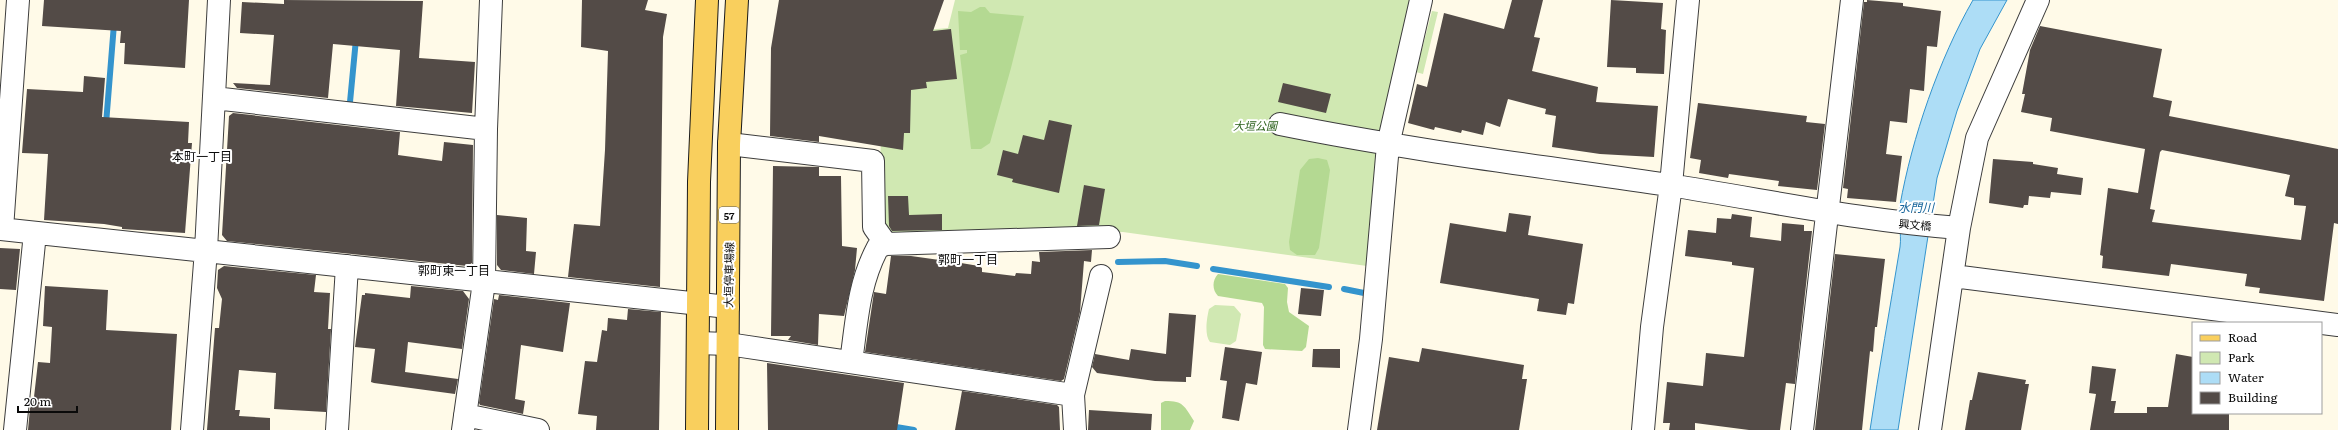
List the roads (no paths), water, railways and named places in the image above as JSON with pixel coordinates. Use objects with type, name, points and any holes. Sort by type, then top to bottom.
[{"type":"main road","points":[[697,430],[699,174],[707,0]]},
{"type":"main road","name":"大垣停車場線","points":[[728,430],[729,144],[737,0]]},
{"type":"street","points":[[18,0],[1,229],[206,250],[698,305],[728,307]]},
{"type":"street","points":[[192,430],[206,250],[219,0]]},
{"type":"street","points":[[491,0],[486,128],[484,282],[464,422],[538,430]]},
{"type":"street","points":[[1359,430],[1370,339],[1388,145],[1421,0]]},
{"type":"street","points":[[1643,430],[1652,327],[1671,185],[1688,0]]},
{"type":"street","points":[[1802,430],[1852,0]]},
{"type":"street","points":[[1930,430],[1959,228],[1977,138],[2038,0]]},
{"type":"street","points":[[214,98],[486,128]]},
{"type":"street","name":"興文橋","points":[[1280,124],[1388,145],[1671,185],[1892,222],[1959,228]]},
{"type":"street","points":[[729,144],[873,161],[874,227],[886,244]]},
{"type":"street","points":[[15,430],[35,233]]},
{"type":"street","points":[[851,362],[861,289],[866,268],[878,247],[886,244],[1109,237]]},
{"type":"street","points":[[338,430],[347,266]]},
{"type":"street","points":[[1075,430],[1073,395],[1101,276]]},
{"type":"street","points":[[1953,276],[2314,322]]},
{"type":"street","points":[[2322,323],[2338,325]]},
{"type":"street","points":[[698,343],[728,344],[1073,395]]},
{"type":"water","name":"水門川","points":[[1973,0],[2007,0],[1980,49],[1957,111],[1937,178],[1898,430],[1870,430],[1900,247],[1899,210],[1905,179],[1919,126],[1938,73]]},
{"type":"waterway","points":[[106,124],[114,24]]},
{"type":"waterway","points":[[350,102],[356,39]]},
{"type":"waterway","points":[[1118,262],[1165,261],[1197,266]]},
{"type":"waterway","points":[[1213,269],[1329,287]]},
{"type":"waterway","points":[[1344,289],[1364,293]]},
{"type":"waterway","points":[[890,426],[914,430]]},
{"type":"district","name":"本町一丁目","points":[[202,156]]},
{"type":"district","name":"郭町一丁目","points":[[968,259]]},
{"type":"district","name":"郭町東一丁目","points":[[454,270]]},
{"type":"park label","name":"大垣公園","points":[[1255,125]]}]
